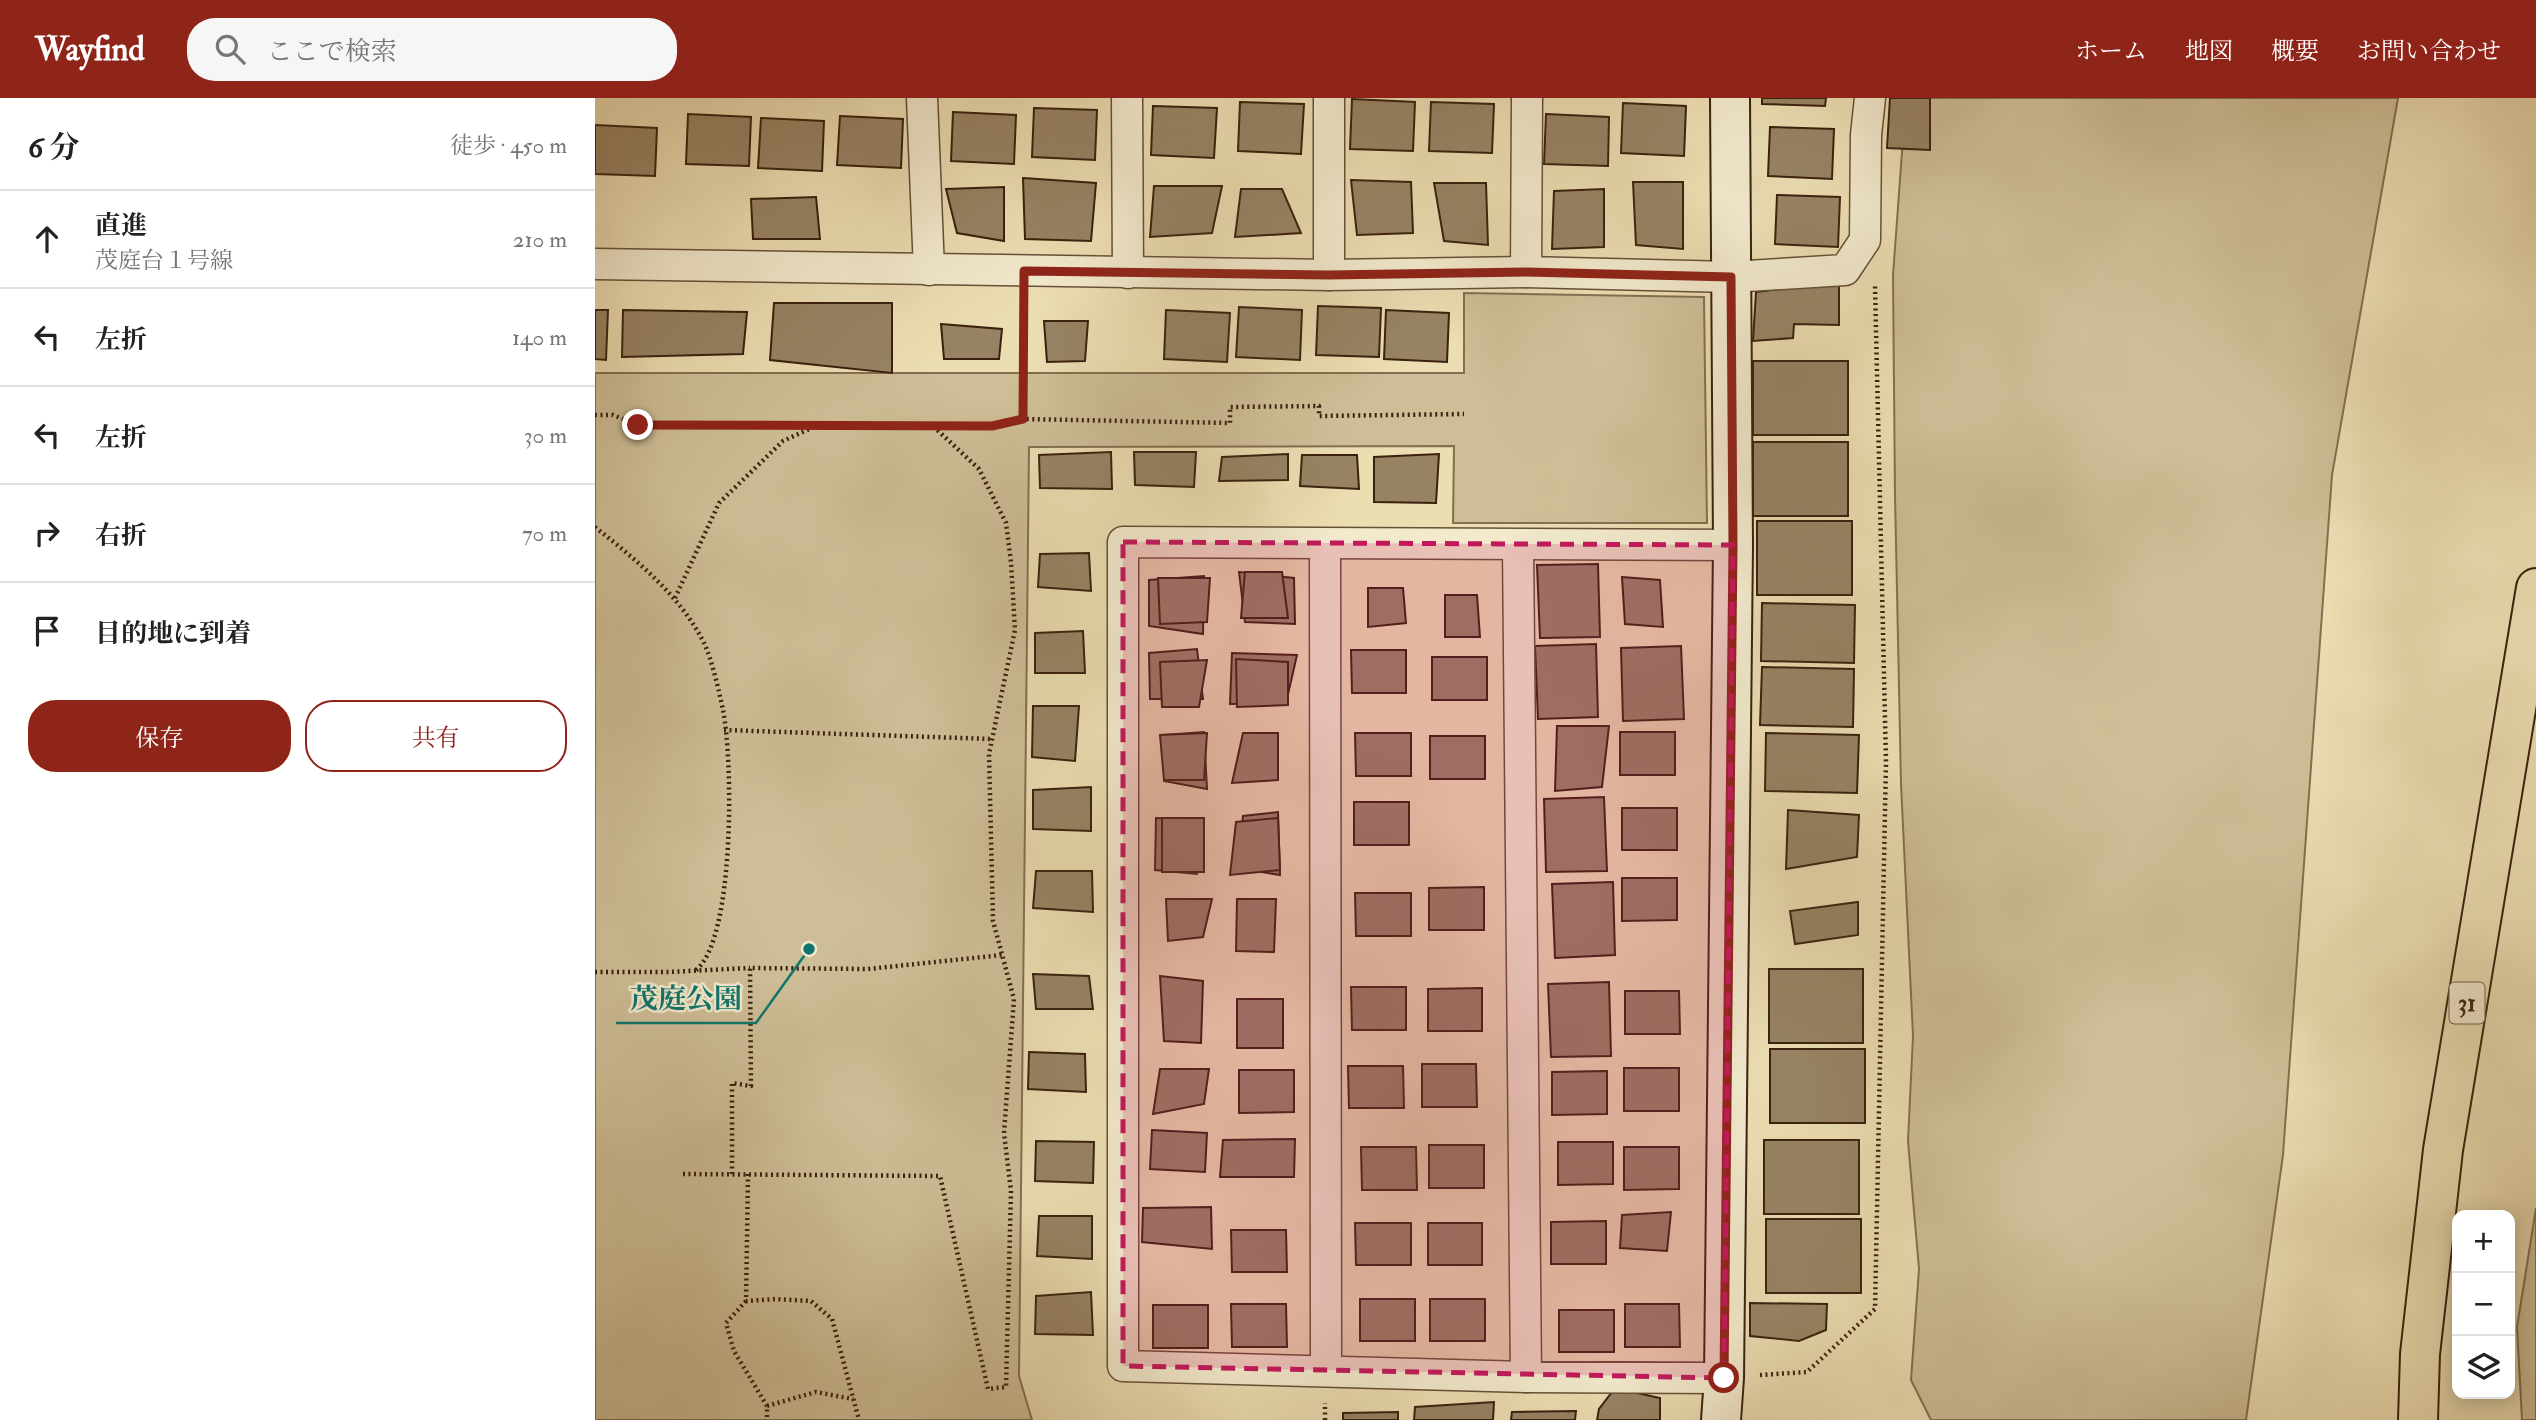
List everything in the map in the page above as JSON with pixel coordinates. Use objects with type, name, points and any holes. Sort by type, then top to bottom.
[{"type":"main road","name":"31","points":[[2418,1420],[2420,1354],[2443,1150],[2536,588]]},
{"type":"street","points":[[922,98],[929,270]]},
{"type":"street","points":[[1127,98],[1128,273]]},
{"type":"street","points":[[1329,98],[1329,275]]},
{"type":"street","points":[[1526,272],[1527,98]]},
{"type":"street","points":[[1721,1420],[1724,1378],[1733,545],[1730,98]]},
{"type":"street","points":[[595,264],[1128,273],[1329,275],[1526,272],[1731,277],[1845,270],[1865,240],[1865,135],[1870,98]]},
{"type":"street","points":[[1724,1378],[1526,1377],[1123,1366],[1123,541],[1733,545]]},
{"type":"street","points":[[1325,544],[1326,1370]]},
{"type":"street","points":[[1518,545],[1526,1377]]},
{"type":"path","points":[[1724,1378],[1807,1372],[1875,1309],[1886,762],[1875,286],[1845,270]]},
{"type":"path","points":[[1023,419],[1024,271]]},
{"type":"path","points":[[595,415],[613,415],[638,425],[992,426],[1023,419],[1230,423],[1230,407],[1319,406],[1319,416],[1464,414]]},
{"type":"path","points":[[675,598],[719,503],[783,441],[818,426]]},
{"type":"path","points":[[683,1174],[940,1176],[988,1389],[1006,1387],[1011,1191],[1004,1133],[1014,999],[993,921],[989,754],[1015,630],[1011,562],[1006,523],[979,469],[933,426]]},
{"type":"path","points":[[595,527],[675,598],[705,645],[723,712],[728,790],[728,849],[722,909],[706,962],[696,970]]},
{"type":"path","points":[[724,730],[992,739]]},
{"type":"path","points":[[595,972],[750,968],[868,969],[1002,955]]},
{"type":"path","points":[[732,1174],[732,1083],[751,1086],[750,968]]},
{"type":"path","points":[[748,1174],[746,1301],[726,1323],[734,1351],[767,1406],[767,1420]]},
{"type":"path","points":[[746,1301],[776,1298],[811,1301],[832,1319],[859,1420]]},
{"type":"path","points":[[767,1406],[816,1392],[853,1399]]},
{"type":"highlighted area","points":[[1123,542],[1733,545],[1724,1378],[1123,1366]]},
{"type":"shaded area","points":[[1906,98],[2398,98],[2332,475],[2283,1155],[2246,1420],[1931,1420],[1911,1380],[1919,1269],[1908,1141],[1913,1036],[1901,784],[1893,275]]},
{"type":"shaded area","points":[[1464,293],[1704,297],[1707,523],[1453,523],[1454,446],[1029,447],[1019,1376],[1032,1420],[595,1420],[595,373],[1464,373]]},
{"type":"shaded area","points":[[2536,1208],[2536,1420],[2522,1420],[2517,1327]]},
{"type":"building","points":[[1762,98],[1826,98],[1825,106],[1762,104]]},
{"type":"building","points":[[1890,98],[1930,98],[1930,150],[1887,148]]},
{"type":"building","points":[[1352,99],[1415,102],[1413,151],[1350,149]]},
{"type":"building","points":[[1240,102],[1304,104],[1301,154],[1238,151]]},
{"type":"building","points":[[1431,102],[1494,104],[1492,153],[1429,151]]},
{"type":"building","points":[[1623,103],[1686,106],[1684,156],[1621,153]]},
{"type":"building","points":[[1153,106],[1217,108],[1214,158],[1151,155]]},
{"type":"building","points":[[1034,108],[1097,110],[1095,160],[1032,157]]},
{"type":"building","points":[[953,112],[1016,115],[1014,164],[951,161]]},
{"type":"building","points":[[688,114],[751,117],[749,166],[686,164]]},
{"type":"building","points":[[1546,114],[1609,117],[1608,166],[1544,164]]},
{"type":"building","points":[[840,116],[903,119],[901,168],[837,165]]},
{"type":"building","points":[[761,118],[824,121],[822,171],[758,168]]},
{"type":"building","points":[[595,125],[657,128],[655,176],[595,174]]},
{"type":"building","points":[[1770,127],[1834,129],[1832,179],[1768,176]]},
{"type":"building","points":[[1023,178],[1096,183],[1091,241],[1025,239]]},
{"type":"building","points":[[1351,180],[1411,182],[1413,233],[1357,235]]},
{"type":"building","points":[[1633,182],[1683,182],[1683,249],[1636,245]]},
{"type":"building","points":[[1434,183],[1486,183],[1488,245],[1444,241]]},
{"type":"building","points":[[1154,186],[1222,186],[1212,233],[1150,237]]},
{"type":"building","points":[[1004,187],[1004,241],[957,233],[946,189]]},
{"type":"building","points":[[1241,189],[1282,189],[1301,233],[1235,237]]},
{"type":"building","points":[[1604,189],[1604,247],[1552,249],[1554,191]]},
{"type":"building","points":[[1777,195],[1840,197],[1838,247],[1775,244]]},
{"type":"building","points":[[816,197],[820,239],[753,239],[751,199]]},
{"type":"building","points":[[1839,282],[1839,325],[1794,324],[1793,338],[1753,341],[1756,292]]},
{"type":"building","points":[[774,303],[892,303],[892,373],[770,360]]},
{"type":"building","points":[[1318,306],[1381,308],[1379,357],[1316,355]]},
{"type":"building","points":[[1239,307],[1302,310],[1300,360],[1236,357]]},
{"type":"building","points":[[595,310],[608,310],[606,360],[595,359]]},
{"type":"building","points":[[623,310],[747,312],[743,354],[622,357]]},
{"type":"building","points":[[1166,310],[1230,313],[1227,362],[1164,359]]},
{"type":"building","points":[[1386,310],[1449,313],[1447,362],[1384,359]]},
{"type":"building","points":[[1044,321],[1088,321],[1085,361],[1047,362]]},
{"type":"building","points":[[941,324],[1002,329],[999,359],[944,359]]},
{"type":"building","points":[[1753,361],[1848,361],[1848,435],[1753,435]]},
{"type":"building","points":[[1753,442],[1848,442],[1848,516],[1753,516]]},
{"type":"building","points":[[1111,452],[1112,489],[1040,488],[1039,455]]},
{"type":"building","points":[[1134,452],[1196,452],[1194,487],[1135,485]]},
{"type":"building","points":[[1288,454],[1288,480],[1219,481],[1222,457]]},
{"type":"building","points":[[1439,454],[1436,503],[1374,502],[1374,457]]},
{"type":"building","points":[[1302,455],[1357,455],[1359,489],[1300,486]]},
{"type":"building","points":[[1757,521],[1852,521],[1852,595],[1757,595]]},
{"type":"building","points":[[1089,553],[1091,591],[1038,587],[1040,554]]},
{"type":"building","points":[[1598,564],[1600,637],[1540,638],[1537,565]]},
{"type":"building","points":[[1239,572],[1294,578],[1295,624],[1245,622]]},
{"type":"building","points":[[1245,572],[1282,572],[1288,618],[1241,618]]},
{"type":"building","points":[[1204,576],[1203,634],[1149,626],[1149,580]]},
{"type":"building","points":[[1622,577],[1660,580],[1663,627],[1625,624]]},
{"type":"building","points":[[1158,578],[1210,578],[1207,622],[1160,624]]},
{"type":"building","points":[[1368,588],[1403,588],[1406,623],[1368,627]]},
{"type":"building","points":[[1445,595],[1477,595],[1480,637],[1445,637]]},
{"type":"building","points":[[1762,603],[1855,605],[1854,663],[1761,661]]},
{"type":"building","points":[[1083,631],[1085,673],[1035,673],[1035,633]]},
{"type":"building","points":[[1596,644],[1598,717],[1538,719],[1535,646]]},
{"type":"building","points":[[1681,646],[1684,719],[1623,721],[1621,648]]},
{"type":"building","points":[[1197,649],[1203,699],[1150,699],[1149,653]]},
{"type":"building","points":[[1351,650],[1406,650],[1406,693],[1352,693]]},
{"type":"building","points":[[1232,653],[1297,655],[1286,703],[1230,704]]},
{"type":"building","points":[[1432,657],[1487,657],[1487,700],[1432,700]]},
{"type":"building","points":[[1236,659],[1288,662],[1288,705],[1237,707]]},
{"type":"building","points":[[1207,660],[1199,707],[1162,707],[1160,662]]},
{"type":"building","points":[[1762,667],[1854,669],[1853,727],[1760,725]]},
{"type":"building","points":[[1033,706],[1079,706],[1075,761],[1032,757]]},
{"type":"building","points":[[1557,726],[1609,726],[1602,787],[1555,791]]},
{"type":"building","points":[[1204,732],[1207,789],[1164,781],[1164,735]]},
{"type":"building","points":[[1620,732],[1675,732],[1675,775],[1620,775]]},
{"type":"building","points":[[1207,733],[1204,780],[1164,780],[1160,735]]},
{"type":"building","points":[[1243,733],[1278,733],[1278,780],[1232,783]]},
{"type":"building","points":[[1355,733],[1411,733],[1411,776],[1356,776]]},
{"type":"building","points":[[1766,733],[1859,735],[1857,793],[1765,791]]},
{"type":"building","points":[[1430,736],[1485,736],[1485,779],[1430,779]]},
{"type":"building","points":[[1091,787],[1091,831],[1033,829],[1033,790]]},
{"type":"building","points":[[1604,797],[1607,871],[1546,872],[1544,799]]},
{"type":"building","points":[[1354,802],[1409,802],[1409,845],[1354,845]]},
{"type":"building","points":[[1622,808],[1677,808],[1677,850],[1622,850]]},
{"type":"building","points":[[1788,810],[1859,815],[1857,857],[1786,869]]},
{"type":"building","points":[[1278,812],[1280,875],[1237,868],[1243,816]]},
{"type":"building","points":[[1156,818],[1199,820],[1197,874],[1155,870]]},
{"type":"building","points":[[1162,818],[1204,818],[1204,872],[1162,872]]},
{"type":"building","points":[[1278,818],[1280,870],[1230,875],[1236,822]]},
{"type":"building","points":[[1036,871],[1092,871],[1093,912],[1033,908]]},
{"type":"building","points":[[1622,878],[1677,878],[1677,920],[1622,921]]},
{"type":"building","points":[[1613,882],[1615,955],[1555,958],[1552,884]]},
{"type":"building","points":[[1484,887],[1484,930],[1429,930],[1429,888]]},
{"type":"building","points":[[1355,893],[1411,893],[1411,936],[1356,936]]},
{"type":"building","points":[[1166,899],[1212,899],[1203,937],[1168,941]]},
{"type":"building","points":[[1237,899],[1276,899],[1274,952],[1236,951]]},
{"type":"building","points":[[1858,902],[1858,935],[1795,944],[1790,911]]},
{"type":"building","points":[[1769,969],[1863,969],[1863,1043],[1769,1043]]},
{"type":"building","points":[[1033,974],[1089,976],[1093,1009],[1036,1009]]},
{"type":"building","points":[[1160,976],[1203,981],[1201,1043],[1164,1041]]},
{"type":"building","points":[[1609,982],[1611,1056],[1551,1057],[1548,984]]},
{"type":"building","points":[[1351,987],[1406,987],[1406,1030],[1352,1030]]},
{"type":"building","points":[[1482,988],[1482,1031],[1428,1031],[1428,989]]},
{"type":"building","points":[[1625,991],[1679,991],[1680,1034],[1625,1034]]},
{"type":"building","points":[[1237,999],[1283,999],[1283,1048],[1237,1048]]},
{"type":"building","points":[[1770,1049],[1865,1049],[1865,1123],[1770,1123]]},
{"type":"building","points":[[1029,1052],[1085,1054],[1086,1092],[1028,1089]]},
{"type":"building","points":[[1422,1064],[1476,1064],[1477,1107],[1422,1107]]},
{"type":"building","points":[[1348,1066],[1403,1066],[1404,1108],[1349,1108]]},
{"type":"building","points":[[1624,1068],[1679,1068],[1679,1111],[1624,1111]]},
{"type":"building","points":[[1160,1069],[1209,1069],[1204,1104],[1153,1114]]},
{"type":"building","points":[[1239,1070],[1294,1070],[1294,1112],[1239,1113]]},
{"type":"building","points":[[1607,1071],[1607,1114],[1552,1115],[1552,1072]]},
{"type":"building","points":[[1152,1130],[1207,1133],[1205,1172],[1150,1169]]},
{"type":"building","points":[[1295,1139],[1294,1177],[1220,1177],[1223,1140]]},
{"type":"building","points":[[1764,1140],[1859,1140],[1859,1214],[1764,1214]]},
{"type":"building","points":[[1036,1141],[1094,1142],[1093,1183],[1035,1181]]},
{"type":"building","points":[[1558,1142],[1613,1142],[1613,1184],[1558,1185]]},
{"type":"building","points":[[1429,1145],[1484,1145],[1484,1188],[1429,1188]]},
{"type":"building","points":[[1361,1147],[1416,1147],[1417,1190],[1362,1190]]},
{"type":"building","points":[[1624,1147],[1679,1147],[1679,1189],[1624,1190]]},
{"type":"building","points":[[1211,1207],[1212,1249],[1142,1242],[1143,1208]]},
{"type":"building","points":[[1671,1212],[1667,1251],[1620,1248],[1622,1215]]},
{"type":"building","points":[[1039,1216],[1092,1216],[1092,1259],[1037,1256]]},
{"type":"building","points":[[1766,1219],[1861,1219],[1861,1293],[1766,1293]]},
{"type":"building","points":[[1606,1221],[1606,1264],[1551,1264],[1551,1222]]},
{"type":"building","points":[[1355,1223],[1411,1223],[1411,1265],[1356,1265]]},
{"type":"building","points":[[1428,1223],[1482,1223],[1482,1265],[1428,1265]]},
{"type":"building","points":[[1231,1230],[1286,1230],[1287,1272],[1232,1272]]},
{"type":"building","points":[[1091,1292],[1093,1335],[1035,1334],[1036,1296]]},
{"type":"building","points":[[1360,1299],[1415,1299],[1415,1341],[1360,1341]]},
{"type":"building","points":[[1430,1299],[1485,1299],[1485,1341],[1430,1341]]},
{"type":"building","points":[[1750,1303],[1827,1304],[1826,1330],[1799,1341],[1750,1336]]},
{"type":"building","points":[[1231,1304],[1286,1304],[1287,1347],[1232,1347]]},
{"type":"building","points":[[1625,1304],[1679,1304],[1680,1347],[1625,1347]]},
{"type":"building","points":[[1153,1305],[1208,1305],[1208,1348],[1153,1348]]},
{"type":"building","points":[[1559,1310],[1614,1310],[1614,1352],[1559,1352]]},
{"type":"building","points":[[1615,1388],[1660,1398],[1660,1420],[1597,1420],[1599,1409]]},
{"type":"building","points":[[1494,1402],[1493,1420],[1414,1420],[1415,1407]]},
{"type":"building","points":[[1576,1411],[1575,1420],[1511,1420],[1512,1412]]},
{"type":"building","points":[[1398,1412],[1398,1420],[1343,1420],[1343,1413]]},
{"type":"place","name":"茂庭公園","points":[[809,949]]},
{"type":"route","points":[[638,425],[992,426],[1023,419],[1024,271],[1329,275],[1526,272],[1731,277],[1733,545],[1724,1378]]}]
